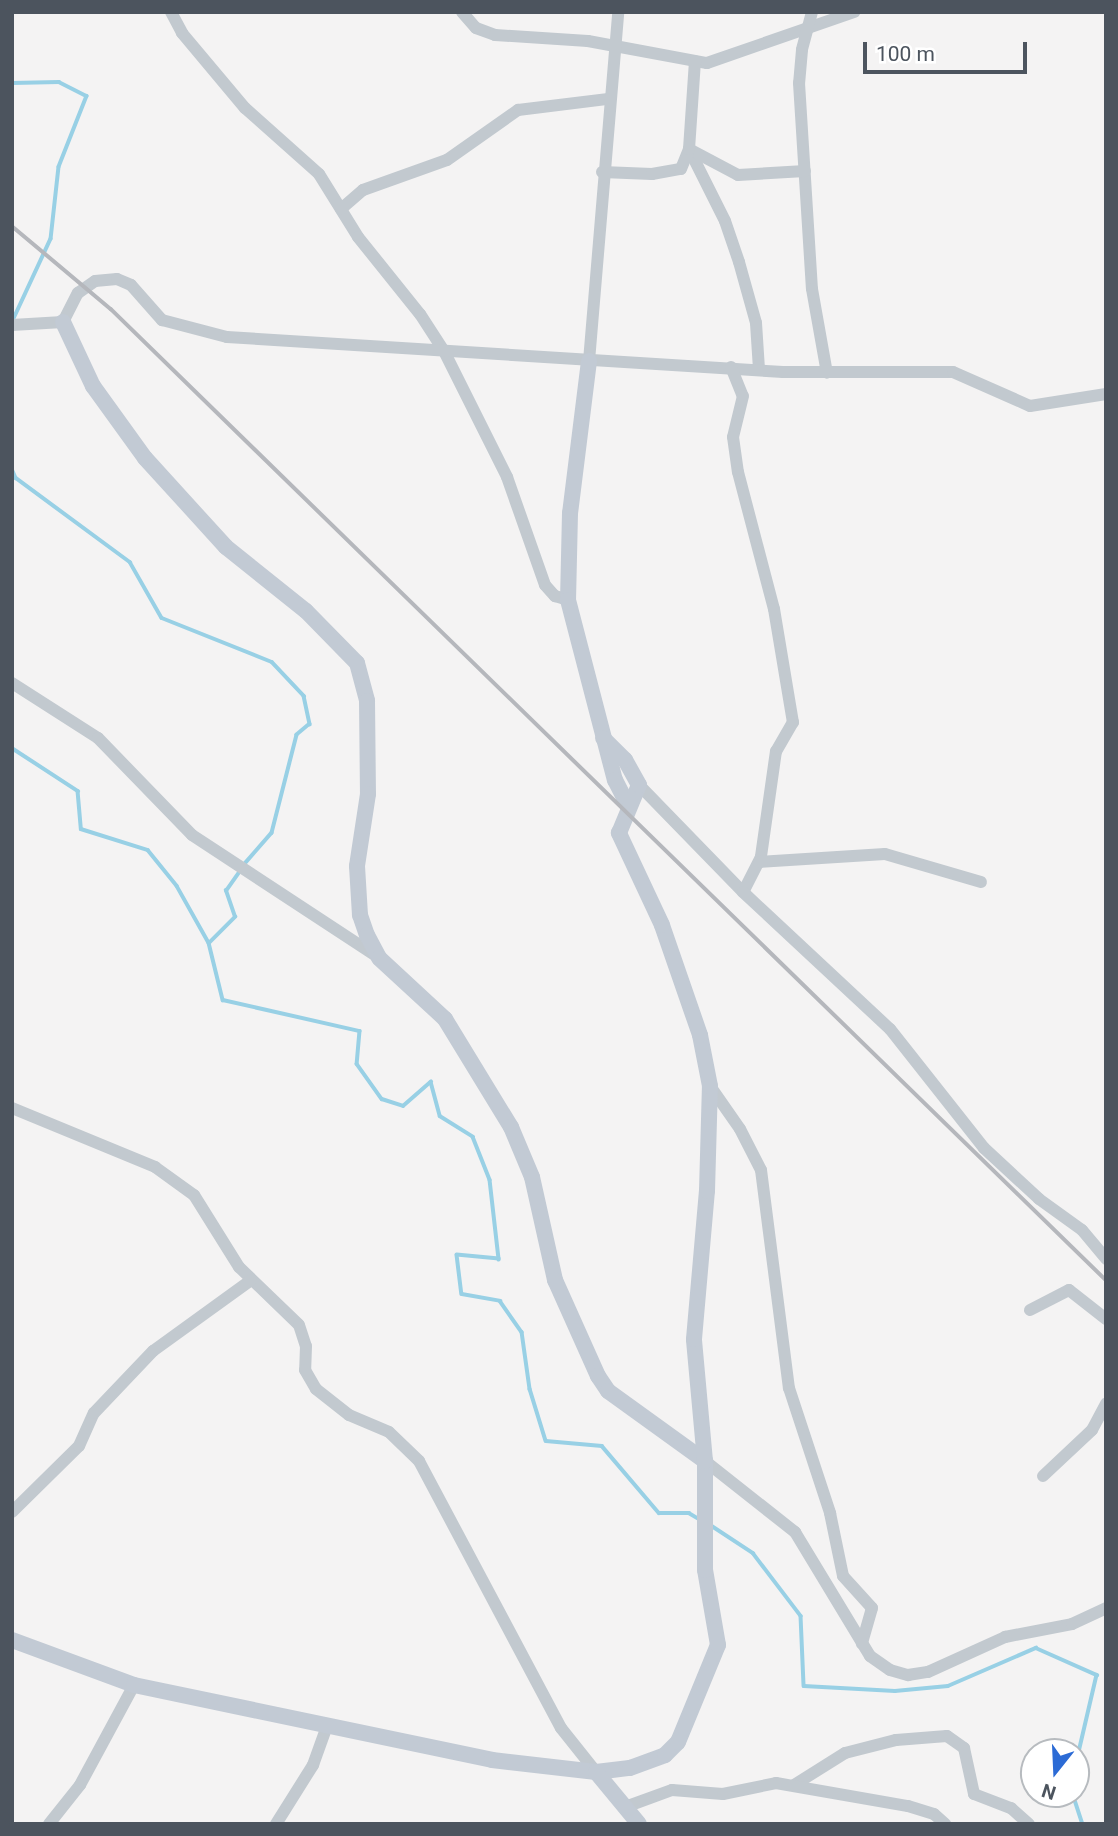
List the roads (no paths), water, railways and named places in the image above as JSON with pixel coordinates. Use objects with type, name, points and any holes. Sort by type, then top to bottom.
[{"type":"street","points":[[171,12],[182,33],[245,108],[319,174],[341,209],[444,351],[507,477],[542,580],[551,594],[568,600]]},
{"type":"street","points":[[462,12],[476,28],[495,35],[614,46],[695,61],[718,61],[854,12]]},
{"type":"street","points":[[618,12],[608,99],[589,361],[570,513],[568,600],[615,780],[629,807]]},
{"type":"street","points":[[812,12],[799,67],[814,309],[827,373]]},
{"type":"street","points":[[602,172],[673,173],[683,166],[689,149],[695,61]]},
{"type":"street","points":[[341,209],[363,190],[447,160],[491,124],[518,110],[608,99]]},
{"type":"street","points":[[689,149],[738,175],[805,171]]},
{"type":"street","points":[[689,149],[725,221],[740,262],[756,323],[759,370]]},
{"type":"street","points":[[63,322],[78,293],[96,281],[117,279],[131,285],[162,320],[202,333],[589,361],[759,370],[827,373],[953,372],[1030,406],[1106,394]]},
{"type":"street","points":[[12,325],[63,322]]},
{"type":"street","points":[[63,322],[93,386],[145,458],[226,547],[333,635],[363,676],[368,794],[358,857],[359,899],[367,935],[379,958]]},
{"type":"street","points":[[731,367],[743,396],[733,437],[738,472],[774,609],[793,722],[776,751],[759,862],[743,892]]},
{"type":"street","points":[[12,682],[98,738],[169,816],[229,860],[379,958],[445,1019],[511,1127],[532,1177],[555,1280],[598,1376],[608,1391],[705,1468],[795,1532],[862,1644],[879,1664],[914,1674],[1005,1637],[1072,1625],[1106,1608]]},
{"type":"street","points":[[603,738],[625,760],[639,785],[743,892],[890,1029],[984,1148],[1039,1199],[1082,1230],[1106,1259]]},
{"type":"street","points":[[12,1640],[134,1685],[435,1751],[596,1772],[630,1768],[672,1750],[712,1666],[718,1645],[705,1570],[705,1468],[694,1339],[707,1191],[710,1086],[700,1035],[663,925],[619,833],[639,785]]},
{"type":"street","points":[[759,862],[885,854],[981,882]]},
{"type":"street","points":[[710,1086],[740,1129],[761,1170],[789,1388],[830,1513],[843,1576],[872,1608],[862,1644]]},
{"type":"street","points":[[12,1108],[176,1179],[210,1216],[251,1280],[299,1325],[305,1340],[305,1370],[316,1389],[349,1415],[395,1437],[419,1461],[561,1728],[596,1772],[628,1806],[639,1824]]},
{"type":"street","points":[[12,1511],[79,1446],[94,1413],[153,1351],[251,1280]]},
{"type":"street","points":[[1030,1310],[1071,1290],[1106,1319]]},
{"type":"street","points":[[1043,1476],[1092,1430],[1106,1404]]},
{"type":"street","points":[[49,1824],[80,1784],[134,1685]]},
{"type":"street","points":[[276,1824],[313,1765],[327,1726]]},
{"type":"street","points":[[794,1785],[845,1753],[896,1740],[947,1736],[964,1748],[974,1794],[1011,1808],[1029,1824]]},
{"type":"street","points":[[628,1806],[672,1790],[723,1794],[769,1783],[794,1785],[925,1811],[945,1824]]},
{"type":"waterway","points":[[12,83],[59,82],[87,96],[59,167],[51,239],[13,321]]},
{"type":"waterway","points":[[12,469],[16,478],[130,562],[162,618],[272,662],[304,696],[310,724],[297,735],[272,833],[245,864]]},
{"type":"waterway","points":[[12,748],[78,791],[81,829],[148,850],[177,886],[209,943],[223,1000],[360,1031],[357,1064],[382,1099],[403,1106],[431,1082],[440,1116],[473,1137],[490,1180],[499,1259],[457,1255],[462,1294],[500,1301],[522,1332],[530,1389],[546,1441],[602,1446],[659,1513],[689,1513],[699,1519]]},
{"type":"waterway","points":[[209,943],[235,917],[226,891],[240,871]]},
{"type":"waterway","points":[[709,1524],[753,1553],[801,1616],[804,1686],[895,1691],[948,1686],[1036,1648],[1097,1675],[1082,1738]]},
{"type":"waterway","points":[[1078,1808],[1083,1824]]},
{"type":"railway","points":[[12,226],[111,309],[1106,1280]]}]
